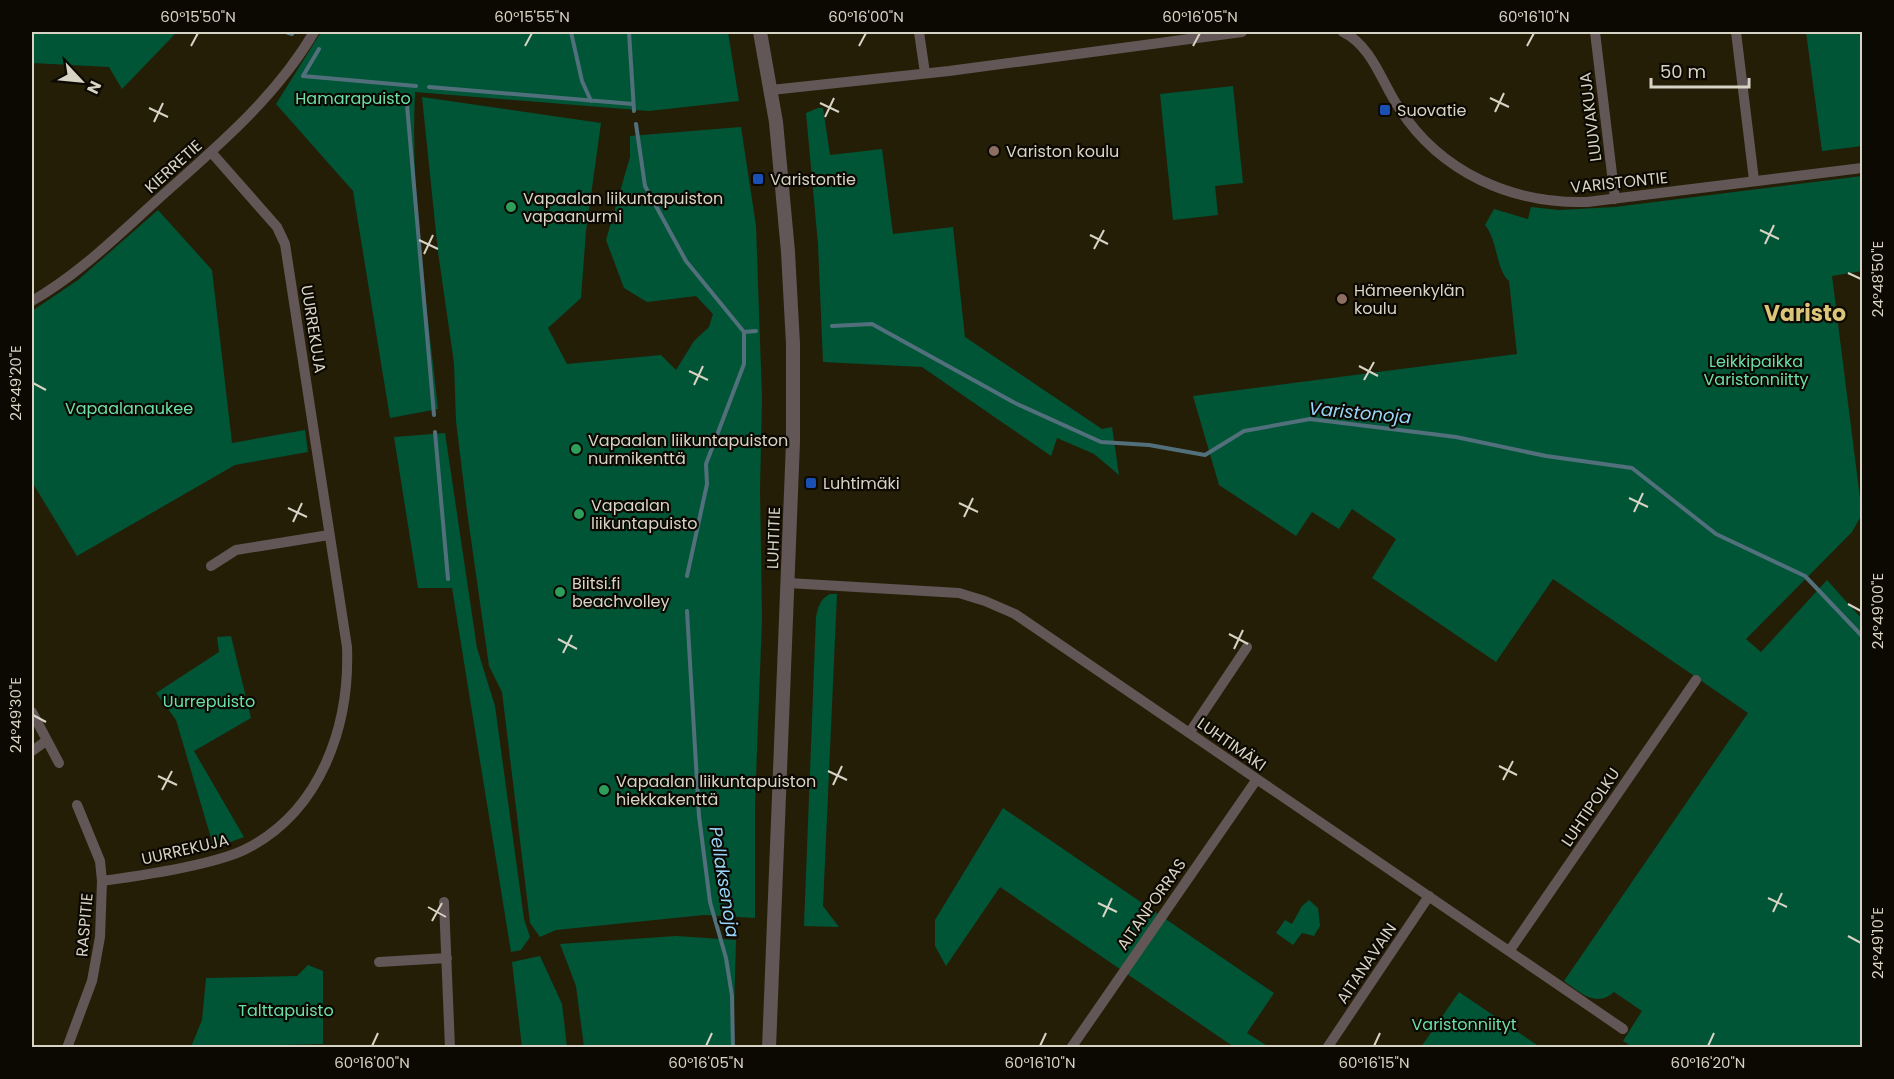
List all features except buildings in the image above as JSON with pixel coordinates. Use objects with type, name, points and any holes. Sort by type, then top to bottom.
[{"type":"street","name":"KIERRETIE","points":[[32,300],[77,272],[211,152],[270,92],[314,32]]},
{"type":"street","name":"LUHTITIE","points":[[760,32],[771,90],[787,240],[794,344],[788,583],[769,1047]]},
{"type":"street","points":[[919,32],[925,73]]},
{"type":"street","points":[[771,90],[925,73],[1242,32]]},
{"type":"street","name":"LUUVAKUJA","points":[[1595,32],[1615,199]]},
{"type":"street","points":[[1736,32],[1754,180]]},
{"type":"street","name":"VARISTONTIE","points":[[1350,33],[1362,46],[1399,109],[1419,134],[1470,176],[1501,191],[1526,198],[1560,203],[1615,199],[1863,168]]},
{"type":"street","name":"UURREKUJA","points":[[102,880],[217,859],[246,849],[282,824],[312,788],[333,750],[340,730],[347,682],[347,647],[291,282],[281,234],[211,152]]},
{"type":"street","points":[[211,566],[236,550],[329,535]]},
{"type":"street","name":"LUHTIMÄKI","points":[[788,583],[940,591],[985,601],[1030,624],[1623,1029]]},
{"type":"street","points":[[1190,732],[1247,647]]},
{"type":"street","name":"LUHTIPOLKU","points":[[1510,950],[1696,680]]},
{"type":"street","points":[[32,712],[59,763]]},
{"type":"street","points":[[32,751],[46,741]]},
{"type":"street","name":"AITANPORRAS","points":[[1071,1047],[1257,779]]},
{"type":"street","name":"RASPITIE","points":[[67,1047],[92,981],[100,937],[102,880],[100,861],[77,805]]},
{"type":"street","name":"AITANAVAIN","points":[[1327,1047],[1429,896]]},
{"type":"street","points":[[444,902],[450,1047]]},
{"type":"street","points":[[379,962],[447,958]]},
{"type":"green space","points":[[32,32],[177,32],[122,89],[109,67],[32,63]]},
{"type":"green space","name":"Hamarapuisto","points":[[321,32],[728,32],[739,101],[649,111],[415,92],[417,211],[438,409],[390,418],[353,191],[276,104]]},
{"type":"green space","points":[[1806,32],[1862,32],[1862,146],[1822,151]]},
{"type":"green space","points":[[1233,86],[1243,183],[1215,186],[1218,215],[1173,220],[1160,94]]},
{"type":"green space","name":"Vapaalan liikuntapuisto","points":[[422,97],[601,123],[586,231],[581,298],[548,328],[567,364],[661,355],[676,370],[694,341],[709,327],[713,314],[696,296],[647,302],[624,288],[606,240],[630,157],[630,136],[741,127],[756,226],[762,398],[760,489],[762,619],[755,804],[755,918],[704,915],[556,930],[540,937],[530,923],[502,692],[489,666],[467,511],[456,421],[454,363],[438,252]]},
{"type":"green space","points":[[823,108],[830,155],[882,149],[893,234],[953,227],[965,337],[1102,429],[1112,427],[1119,475],[1094,454],[1057,438],[1051,456],[922,367],[823,362],[818,244],[806,113]]},
{"type":"green space","name":"Leikkipaikka Varistonniitty","points":[[1862,176],[1862,271],[1832,276],[1862,514],[1852,532],[1746,639],[1761,652],[1827,580],[1862,619],[1862,1047],[1634,1048],[1623,1041],[1642,1011],[1614,992],[1607,997],[1595,999],[1564,981],[1748,713],[1553,579],[1496,662],[1372,578],[1396,539],[1352,509],[1339,529],[1312,512],[1296,536],[1219,485],[1193,396],[1517,354],[1509,281],[1502,270],[1485,225],[1494,209],[1528,219],[1531,207],[1559,210],[1615,207]]},
{"type":"green space","name":"Vapaalanaukee","points":[[158,210],[212,270],[232,443],[305,430],[308,452],[235,465],[77,556],[32,482],[32,311],[78,280]]},
{"type":"green space","points":[[445,433],[477,648],[495,706],[524,919],[530,937],[521,950],[511,952],[452,588],[418,588],[394,437]]},
{"type":"green space","points":[[830,594],[837,594],[823,906],[839,927],[804,926],[816,617],[820,604]]},
{"type":"green space","name":"Uurrepuisto","points":[[231,636],[251,718],[194,751],[244,837],[214,848],[176,720],[156,693],[219,652],[217,637]]},
{"type":"green space","points":[[1003,808],[1274,993],[1247,1033],[1269,1047],[1234,1047],[1000,887],[946,966],[935,946],[935,920]]},
{"type":"green space","points":[[1309,900],[1318,908],[1320,926],[1314,936],[1302,933],[1293,945],[1276,933],[1285,920],[1292,924],[1302,906]]},
{"type":"green space","points":[[676,936],[736,940],[733,1047],[584,1047],[576,986],[560,944]]},
{"type":"green space","points":[[540,956],[562,1004],[567,1047],[522,1047],[512,962]]},
{"type":"green space","name":"Talttapuisto","points":[[308,965],[323,971],[323,1044],[191,1047],[202,1020],[206,978],[297,976]]},
{"type":"green space","name":"Varistonniityt","points":[[1459,992],[1540,1047],[1421,1047]]},
{"type":"waterway","points":[[286,32],[292,34]]},
{"type":"waterway","points":[[571,32],[582,81],[591,101]]},
{"type":"waterway","points":[[629,32],[634,111]]},
{"type":"waterway","points":[[319,49],[303,76],[416,86]]},
{"type":"waterway","points":[[429,87],[633,104]]},
{"type":"waterway","points":[[407,105],[434,415]]},
{"type":"waterway","points":[[636,124],[645,186],[686,261],[744,332]]},
{"type":"waterway","name":"Varistonoja","points":[[832,326],[872,324],[1015,403],[1101,442],[1149,445],[1205,455],[1244,431],[1310,419],[1456,437],[1546,456],[1632,468],[1716,534],[1805,576],[1862,636]]},
{"type":"waterway","name":"Varistonoja","points":[[744,332],[756,331]]},
{"type":"waterway","name":"Pellaksenoja","points":[[687,576],[707,484],[706,464],[744,364],[744,332]]},
{"type":"waterway","points":[[435,432],[448,579]]},
{"type":"waterway","name":"Pellaksenoja","points":[[687,611],[699,816],[710,902],[726,958],[732,996],[733,1048]]},
{"type":"place","name":"Suovatie","points":[[1385,110]]},
{"type":"place","name":"Variston koulu","points":[[994,151]]},
{"type":"place","name":"Varistontie","points":[[758,179]]},
{"type":"place","name":"Vapaalan liikuntapuiston vapaanurmi","points":[[511,207]]},
{"type":"place","name":"Hämeenkylän koulu","points":[[1342,299]]},
{"type":"place","name":"Vapaalan liikuntapuiston nurmikenttä","points":[[576,449]]},
{"type":"place","name":"Luhtimäki","points":[[811,483]]},
{"type":"place","name":"Vapaalan liikuntapuisto","points":[[579,514]]},
{"type":"place","name":"Biitsi.fi beachvolley","points":[[560,592]]},
{"type":"place","name":"Vapaalan liikuntapuiston hiekkakenttä","points":[[604,790]]},
{"type":"district","name":"Varisto","points":[[1805,313]]}]
